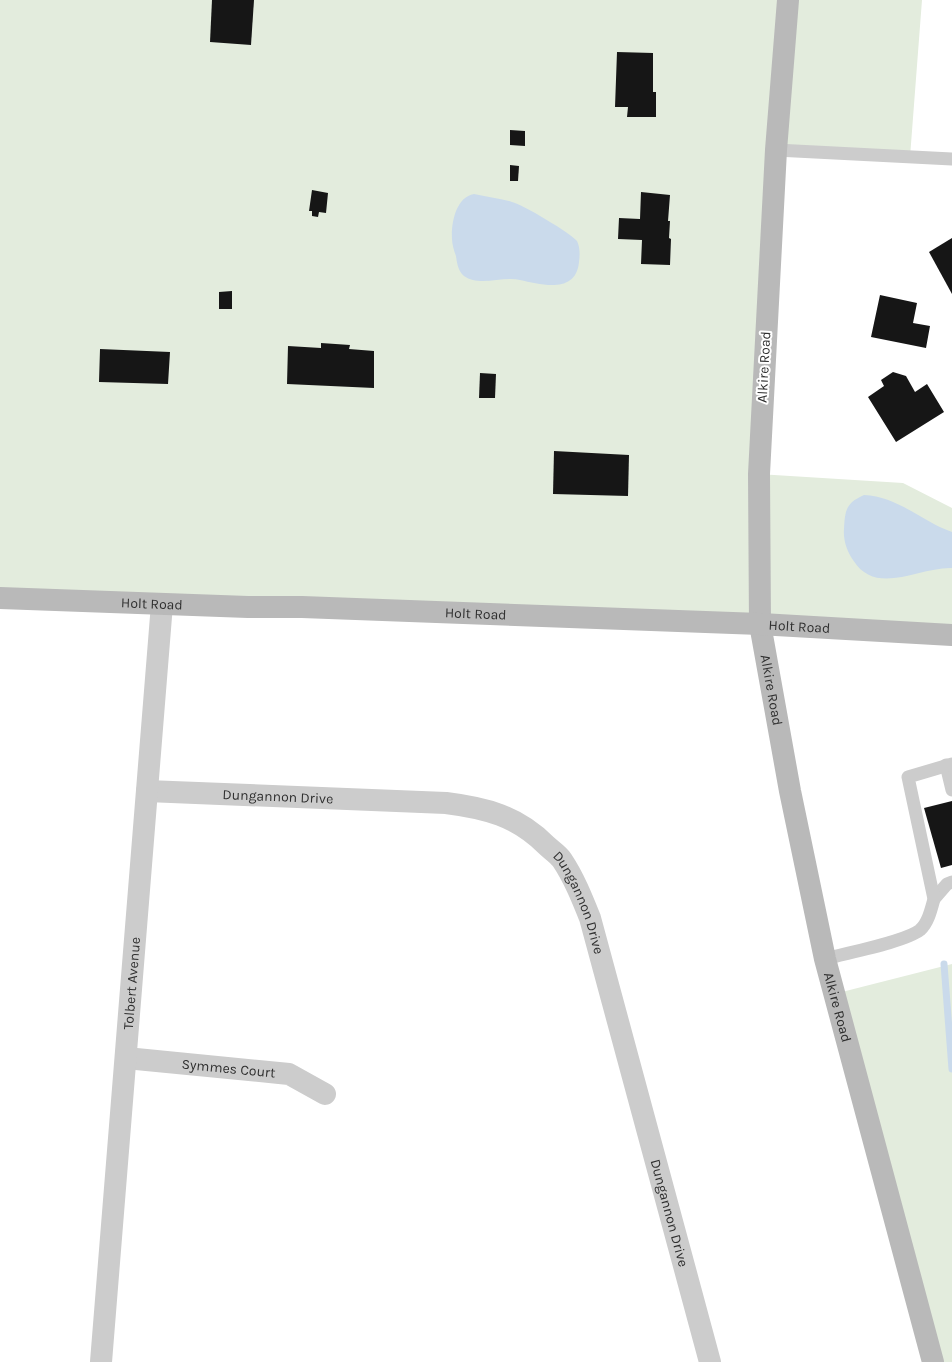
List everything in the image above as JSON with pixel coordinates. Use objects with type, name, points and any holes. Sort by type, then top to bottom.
[{"type":"main road","name":"Alkire Road","points":[[788,0],[776,150],[759,474],[760,624],[790,791],[825,959],[933,1362]]},
{"type":"main road","name":"Holt Road","points":[[0,598],[760,624],[952,635]]},
{"type":"street","name":"Tolbert Avenue","points":[[101,1362],[162,604]]},
{"type":"street","name":"Dungannon Drive","points":[[148,791],[446,803],[478,807],[510,818],[535,834],[561,859],[577,887],[590,918],[710,1362]]},
{"type":"street","name":"Symmes Court","points":[[126,1058],[290,1074],[324,1094]]},
{"type":"lane","points":[[776,150],[952,159]]},
{"type":"lane","points":[[825,959],[907,937],[920,929],[930,916],[934,899],[908,777],[949,765],[952,790]]},
{"type":"lane","points":[[934,899],[947,884],[952,882]]},
{"type":"green space","points":[[0,0],[922,0],[910,157],[776,150],[759,474],[903,483],[952,508],[952,635],[0,591]]},
{"type":"green space","points":[[952,964],[952,1362],[933,1362],[834,994]]},
{"type":"water","points":[[474,194],[503,199],[517,204],[573,237],[578,243],[580,257],[577,272],[572,279],[557,285],[548,285],[513,279],[477,281],[464,276],[458,267],[453,248],[452,226],[459,205],[468,196]]},
{"type":"water","points":[[864,495],[876,496],[898,504],[952,532],[952,568],[885,579],[873,577],[862,571],[849,553],[844,533],[846,512],[850,504]]},
{"type":"building","points":[[212,0],[254,0],[251,45],[210,42]]},
{"type":"building","points":[[617,52],[653,53],[653,92],[656,92],[656,117],[627,117],[628,107],[615,107]]},
{"type":"building","points":[[510,130],[525,131],[525,146],[510,145]]},
{"type":"building","points":[[510,165],[519,166],[518,181],[510,181]]},
{"type":"building","points":[[312,190],[328,193],[326,213],[319,212],[318,217],[312,216],[312,211],[309,211]]},
{"type":"building","points":[[641,192],[670,195],[668,221],[670,221],[669,238],[671,239],[670,265],[641,264],[642,240],[618,239],[619,218],[640,219]]},
{"type":"building","points":[[952,238],[952,294],[929,252]]},
{"type":"building","points":[[232,291],[232,309],[219,309],[219,292]]},
{"type":"building","points":[[880,295],[917,303],[913,323],[930,326],[926,348],[871,337]]},
{"type":"building","points":[[321,343],[350,345],[349,349],[374,351],[374,388],[287,384],[288,346],[321,348]]},
{"type":"building","points":[[100,349],[170,352],[168,384],[99,382]]},
{"type":"building","points":[[893,372],[906,376],[915,392],[927,384],[944,412],[896,442],[868,397],[884,386],[881,380]]},
{"type":"building","points":[[480,373],[496,374],[495,398],[479,398]]},
{"type":"building","points":[[554,451],[629,455],[628,496],[553,494]]},
{"type":"building","points":[[952,801],[952,865],[941,868],[924,808]]},
{"type":"waterway","points":[[944,964],[952,1069]]}]
